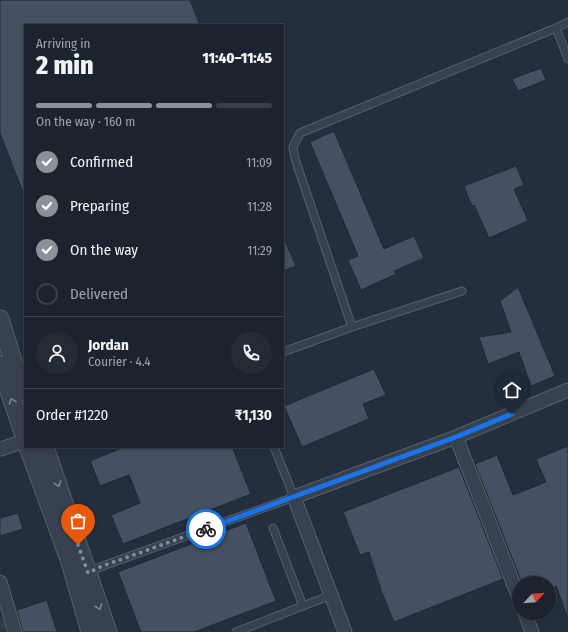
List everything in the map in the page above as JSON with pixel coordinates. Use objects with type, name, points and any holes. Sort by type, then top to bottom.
[{"type":"street","points":[[0,320],[24,389]]},
{"type":"street","points":[[0,365],[24,435]]},
{"type":"street","points":[[345,632],[294,497],[456,437],[568,390]]},
{"type":"street","points":[[456,437],[512,580]]},
{"type":"street","points":[[0,449],[24,441]]},
{"type":"street","points":[[28,448],[70,562],[90,632]]},
{"type":"street","points":[[45,448],[108,632]]},
{"type":"street","points":[[0,582],[15,632]]},
{"type":"street","points":[[528,620],[532,632]]},
{"type":"lane","points":[[352,327],[295,159],[293,147],[300,133],[568,22]]},
{"type":"lane","points":[[556,28],[568,59]]},
{"type":"lane","points":[[284,352],[352,327],[462,291]]},
{"type":"lane","points":[[88,573],[100,567],[294,497],[274,448]]},
{"type":"lane","points":[[273,528],[303,606]]},
{"type":"lane","points":[[236,632],[331,595]]},
{"type":"green space","points":[[7,616],[12,632],[0,632],[0,618]]},
{"type":"building","points":[[0,0],[190,0],[200,24],[24,24],[24,195],[0,133]]},
{"type":"building","points":[[541,68],[546,80],[518,91],[512,79]]},
{"type":"building","points":[[334,131],[384,249],[414,236],[424,258],[394,271],[396,274],[361,290],[348,260],[358,256],[310,142]]},
{"type":"building","points":[[516,166],[524,185],[514,189],[528,221],[489,238],[474,205],[472,206],[464,186]]},
{"type":"building","points":[[284,238],[296,266],[284,271]]},
{"type":"building","points":[[518,287],[555,376],[531,386],[519,352],[488,364],[479,337],[511,332],[500,301]]},
{"type":"building","points":[[374,369],[386,395],[363,404],[369,419],[302,447],[284,406]]},
{"type":"building","points":[[568,446],[568,616],[556,586],[556,576],[519,576],[475,464],[497,455],[513,495],[546,482],[536,459]]},
{"type":"building","points":[[122,448],[232,448],[251,494],[123,544],[111,515],[140,503],[129,475],[100,486],[90,461]]},
{"type":"building","points":[[459,467],[503,579],[394,622],[381,590],[369,552],[360,555],[343,512]]},
{"type":"building","points":[[18,513],[23,529],[0,536],[0,518]]},
{"type":"building","points":[[246,523],[276,601],[194,632],[141,632],[118,572]]},
{"type":"building","points":[[47,600],[57,632],[23,632],[17,610]]},
{"type":"way so far","points":[[78,545],[88,573],[100,567],[206,529]]},
{"type":"route","points":[[206,529],[456,437],[512,414]]}]
